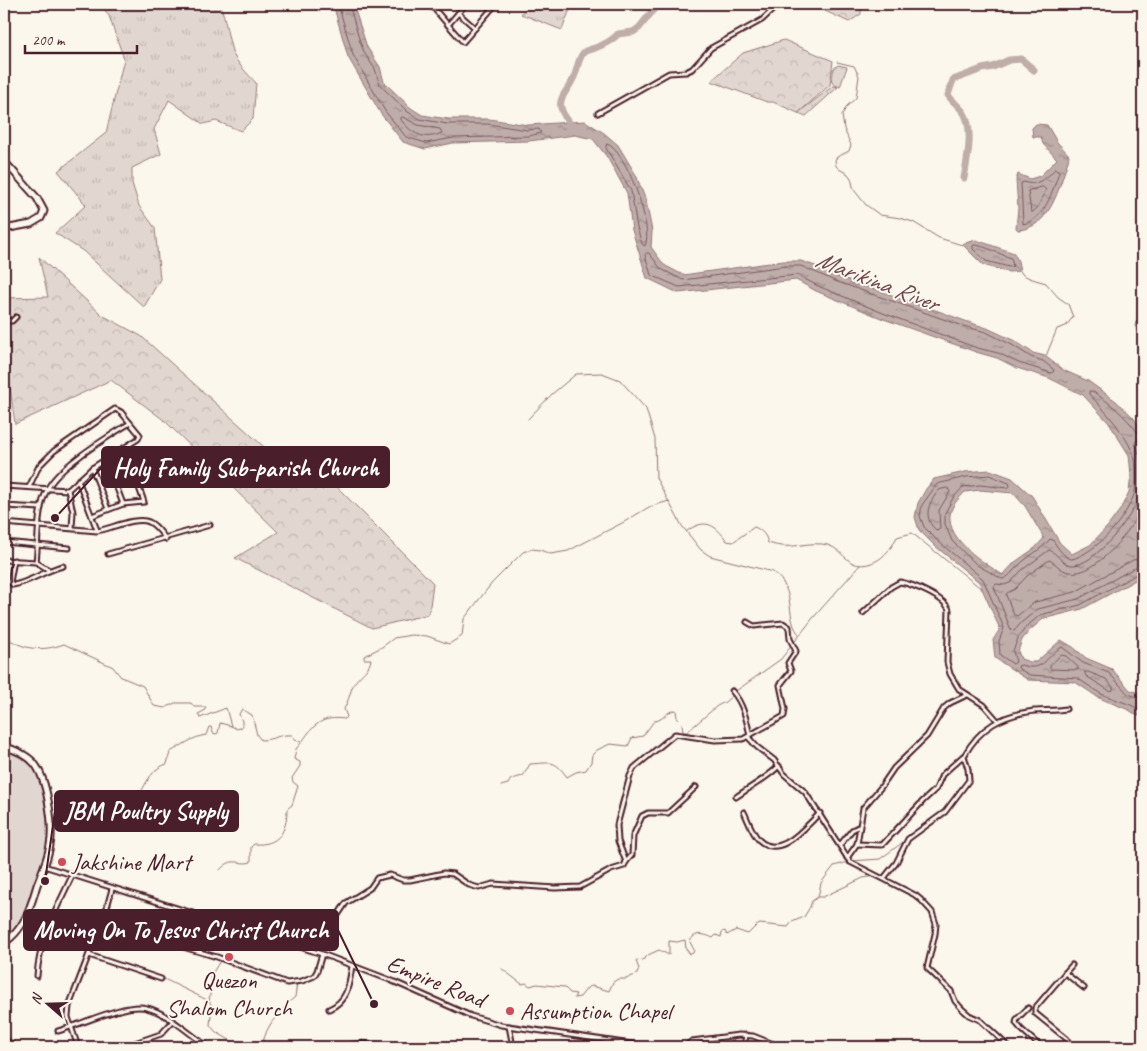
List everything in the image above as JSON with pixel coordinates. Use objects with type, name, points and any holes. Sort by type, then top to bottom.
[{"type":"main road","points":[[4,161],[37,198],[42,205],[44,213],[42,218],[34,223],[4,229]]},
{"type":"main road","points":[[4,747],[12,749],[30,759],[38,769],[47,797],[51,829],[51,844],[26,919],[17,932],[4,943]]},
{"type":"street","points":[[437,4],[432,5],[464,42],[496,4]]},
{"type":"street","points":[[448,25],[466,4]]},
{"type":"street","points":[[598,112],[669,73],[686,72],[692,69],[711,48],[762,20],[779,4]]},
{"type":"street","points":[[458,13],[475,28]]},
{"type":"street","points":[[4,321],[12,321],[16,317]]},
{"type":"street","points":[[4,477],[5,486],[68,490],[92,468],[140,436],[116,409],[54,451],[39,466],[29,487]]},
{"type":"street","points":[[36,562],[41,508],[47,489],[66,468],[87,451],[130,423]]},
{"type":"street","points":[[92,516],[123,504],[144,502],[125,447]]},
{"type":"street","points":[[106,459],[123,504]]},
{"type":"street","points":[[92,468],[108,509]]},
{"type":"street","points":[[78,480],[97,531]]},
{"type":"street","points":[[68,490],[73,516],[72,528]]},
{"type":"street","points":[[4,506],[41,508]]},
{"type":"street","points":[[4,524],[97,531],[121,524],[146,520],[154,525],[166,539]]},
{"type":"street","points":[[108,554],[210,525]]},
{"type":"street","points":[[4,542],[69,548]]},
{"type":"street","points":[[4,560],[36,562],[49,570]]},
{"type":"street","points":[[14,560],[10,582],[13,585],[63,566]]},
{"type":"street","points":[[863,613],[891,587],[900,582],[915,587],[946,603],[949,610],[947,664],[950,674],[960,689],[984,705],[997,720]]},
{"type":"street","points":[[626,862],[618,840],[617,825],[634,768],[675,734],[715,740],[749,737],[784,716],[785,710],[780,685],[791,671],[788,663],[796,651],[792,644],[789,627],[787,624],[774,623],[754,626],[747,622]]},
{"type":"street","points":[[732,691],[737,697],[747,720],[749,737],[757,747],[774,760],[805,792],[847,858],[854,864],[884,878],[922,900],[932,912],[936,929],[934,945],[928,964],[929,970],[951,991],[955,1001],[962,1009],[981,1022],[1009,1047]]},
{"type":"street","points":[[847,858],[857,844],[858,827],[863,808],[881,787],[889,774],[927,736],[944,708],[967,695]]},
{"type":"street","points":[[857,844],[882,845],[936,789],[942,775],[964,756],[979,735],[997,720],[1034,711],[1066,708]]},
{"type":"street","points":[[884,878],[896,864],[908,839],[945,812],[956,795],[970,780],[964,756]]},
{"type":"street","points":[[736,797],[770,775],[779,766]]},
{"type":"street","points":[[334,921],[350,900],[370,888],[378,878],[390,875],[403,880],[444,872],[453,874],[469,885],[479,888],[493,884],[555,888],[580,887],[611,870],[624,866],[632,855],[633,836],[642,816],[648,813],[668,813],[696,787]]},
{"type":"street","points":[[744,812],[759,840],[775,847],[783,845],[794,837],[820,813]]},
{"type":"street","points":[[840,846],[852,830],[858,827]]},
{"type":"street","name":"Empire Road","points":[[44,866],[322,954],[390,980],[471,1016],[501,1025],[652,1047]]},
{"type":"street","points":[[38,976],[39,956],[46,934],[72,876]]},
{"type":"street","points":[[78,1047],[68,1016],[69,1006],[108,907],[112,889]]},
{"type":"street","points":[[101,923],[208,956],[217,957],[287,983],[310,978],[317,971],[322,954]]},
{"type":"street","points":[[89,955],[161,979]]},
{"type":"street","points":[[329,1009],[340,1004],[343,1000],[352,966]]},
{"type":"street","points":[[1064,1047],[1068,1042],[1067,1039],[1034,1011],[1072,966]]},
{"type":"street","points":[[1065,973],[1084,988]]},
{"type":"street","points":[[58,1031],[123,1010],[142,1007],[159,1013],[207,1047]]},
{"type":"street","points":[[1028,1008],[1017,1019],[1016,1023],[1041,1047]]},
{"type":"street","points":[[123,1047],[160,1034],[172,1022]]},
{"type":"street","points":[[509,1026],[513,1047]]},
{"type":"street","points":[[684,1047],[692,1040],[746,1035],[781,1047]]},
{"type":"street","points":[[744,1047],[746,1035]]},
{"type":"street","points":[[4,1039],[16,1047]]},
{"type":"street","points":[[341,1047],[365,1043],[386,1047]]},
{"type":"green space","points":[[101,4],[220,4],[230,45],[236,60],[256,83],[253,119],[241,131],[216,121],[203,124],[169,100],[154,129],[161,154],[132,168],[132,183],[139,206],[155,228],[160,279],[144,307],[83,251],[55,233],[86,205],[58,171],[106,133],[124,59],[109,16]]},
{"type":"green space","points":[[530,4],[572,4],[562,30],[521,14]]},
{"type":"green space","points":[[825,4],[861,4],[861,14],[849,22],[825,11]]},
{"type":"green space","points":[[784,40],[833,61],[830,85],[798,113],[773,102],[767,102],[711,81],[743,53]]},
{"type":"green space","points":[[838,65],[847,67],[840,87],[833,84],[831,78],[833,69]]},
{"type":"green space","points":[[833,86],[838,87],[806,116],[798,113]]},
{"type":"green space","points":[[39,257],[102,315],[141,336],[303,482],[328,478],[433,583],[429,614],[372,628],[235,558],[278,532],[165,421],[111,380],[15,424],[4,342],[4,298],[48,297]]},
{"type":"green space","points":[[4,748],[26,758],[37,769],[43,788],[51,837],[26,919],[4,943]]},
{"type":"water","points":[[333,4],[353,4],[367,47],[380,67],[384,82],[411,108],[422,115],[448,119],[489,119],[528,125],[585,121],[604,133],[618,145],[636,175],[646,201],[652,231],[651,247],[664,265],[683,275],[784,261],[801,261],[837,276],[987,328],[1015,341],[1033,353],[1045,356],[1063,370],[1088,381],[1116,401],[1133,417],[1143,433],[1143,576],[1082,609],[1043,619],[1029,631],[1022,640],[1018,651],[1021,659],[1036,662],[1061,640],[1086,658],[1112,669],[1130,690],[1143,694],[1143,717],[1099,698],[1075,682],[1028,680],[995,658],[993,640],[1000,629],[979,582],[935,546],[919,530],[915,517],[918,503],[934,479],[965,472],[990,470],[1012,478],[1032,496],[1060,543],[1072,554],[1090,545],[1120,510],[1129,492],[1131,475],[1129,455],[1109,423],[1083,395],[1049,378],[1017,368],[997,358],[881,318],[816,291],[796,280],[678,293],[647,278],[632,230],[627,193],[607,157],[593,139],[575,135],[529,141],[453,143],[425,149],[403,142],[381,114],[348,57]],"holes":[[[980,490],[1013,493],[1025,506],[1044,538],[1035,548],[1015,562],[1003,575],[986,564],[960,542],[954,533],[950,515],[954,505],[965,492]]]},
{"type":"water","points":[[1036,124],[1047,125],[1057,142],[1069,155],[1068,161],[1057,194],[1046,214],[1029,228],[1018,230],[1016,228],[1018,208],[1016,180],[1018,174],[1030,179],[1040,176],[1057,159],[1043,144],[1041,137],[1033,137],[1032,128]]},
{"type":"water","points":[[976,240],[1014,253],[1020,271],[1009,272],[983,265],[962,244]]},
{"type":"water","points":[[1143,319],[1143,339],[1135,326],[1136,322]]},
{"type":"waterway","points":[[569,122],[561,108],[562,98],[574,77],[584,52],[613,39],[618,34],[633,32],[639,28],[658,4]]},
{"type":"waterway","points":[[964,178],[969,145],[969,128],[964,113],[948,95],[953,80],[1009,60],[1021,59],[1034,70]]},
{"type":"waterway","points":[[837,62],[854,66],[859,76],[856,98],[847,106],[842,115],[844,129],[851,145],[849,151],[837,157],[835,160],[836,166],[848,174],[854,190],[866,205],[880,215],[913,222],[939,238],[962,245]]},
{"type":"waterway","points":[[1020,271],[1023,275],[1046,283],[1058,297],[1068,304],[1073,317],[1066,326],[1057,329],[1046,356]]},
{"type":"waterway","points":[[528,419],[552,394],[576,374],[602,373],[620,380],[646,409],[655,439],[656,478],[682,526],[701,550],[710,556],[773,572],[781,579],[786,587],[795,629],[800,635]]},
{"type":"waterway","points":[[4,636],[26,647],[40,649],[64,644],[113,667],[121,677],[143,686],[154,706],[165,708],[175,703],[191,703],[194,707],[206,707],[204,711],[198,714],[200,718],[226,708],[231,726],[237,729],[242,727],[239,714],[242,709],[252,715],[257,735],[261,740],[292,735],[297,741],[302,742],[311,730],[324,720],[345,719],[347,717],[344,709],[352,687],[370,663],[371,659],[364,659],[364,656],[382,647],[394,638],[411,635],[427,636],[449,644],[462,636],[464,619],[492,583],[523,552],[532,549],[551,554],[568,551],[649,507],[669,501]]},
{"type":"waterway","points":[[687,531],[699,525],[709,525],[718,530],[727,541],[733,542],[754,527],[763,533],[768,543],[784,546],[827,545],[835,548],[851,562],[860,565],[870,564],[879,559],[889,550],[897,537],[912,533],[983,590]]},
{"type":"waterway","points":[[736,691],[781,659],[813,618],[860,565]]},
{"type":"waterway","points":[[501,786],[508,784],[511,779],[523,776],[530,764],[552,763],[559,767],[567,777],[576,772],[586,770],[591,762],[592,755],[597,750],[610,744],[628,746],[632,738],[643,736],[654,721],[657,721],[673,710],[676,710],[677,718],[682,723],[683,732],[687,732],[733,695]]},
{"type":"waterway","points":[[81,817],[100,825],[123,814],[134,805],[151,775],[167,764],[170,752],[206,735],[209,727],[216,734],[218,733],[220,723],[231,726]]},
{"type":"waterway","points":[[220,870],[232,862],[251,862],[251,847],[254,844],[270,842],[280,836],[287,817],[287,809],[292,805],[298,786],[293,782],[292,778],[300,766],[300,762],[294,759],[296,749],[301,743]]},
{"type":"waterway","points":[[955,801],[962,792]]},
{"type":"waterway","points":[[912,834],[923,826]]},
{"type":"waterway","points":[[502,969],[522,984],[564,987],[570,993],[576,994],[574,998],[580,997],[588,987],[592,986],[609,991],[613,982],[637,974],[639,969],[636,961],[643,960],[648,955],[659,950],[669,955],[669,941],[685,940],[686,949],[690,954],[694,950],[690,942],[697,935],[713,938],[716,935],[721,937],[722,932],[725,931],[727,935],[736,930],[748,934],[760,924],[788,927],[792,922],[804,917],[812,901],[818,897],[821,883],[834,866],[852,861],[880,859],[906,840]]},
{"type":"waterway","points":[[880,876],[883,876],[893,864]]},
{"type":"waterway","points":[[819,897],[823,897],[863,878],[876,876]]},
{"type":"waterway","points":[[220,961],[210,977],[212,982],[209,1001],[212,1006],[210,1025],[216,1032],[242,1047]]},
{"type":"waterway","points":[[309,977],[315,971]]},
{"type":"waterway","points":[[162,978],[209,1001]]},
{"type":"waterway","points":[[260,1047],[268,1028],[278,1012],[295,997],[297,983]]},
{"type":"place","name":"Holy Family Sub-parish Church","points":[[55,518]]},
{"type":"place","name":"Jakshine Mart","points":[[62,862]]},
{"type":"place","name":"JBM Poultry Supply","points":[[45,881]]},
{"type":"place","name":"Quezon Shalom Church","points":[[229,957]]},
{"type":"place","name":"Moving On To Jesus Christ Church","points":[[374,1004]]},
{"type":"place","name":"Assumption Chapel","points":[[510,1011]]},
{"type":"water label","name":"Marikina River","points":[[877,281]]}]
